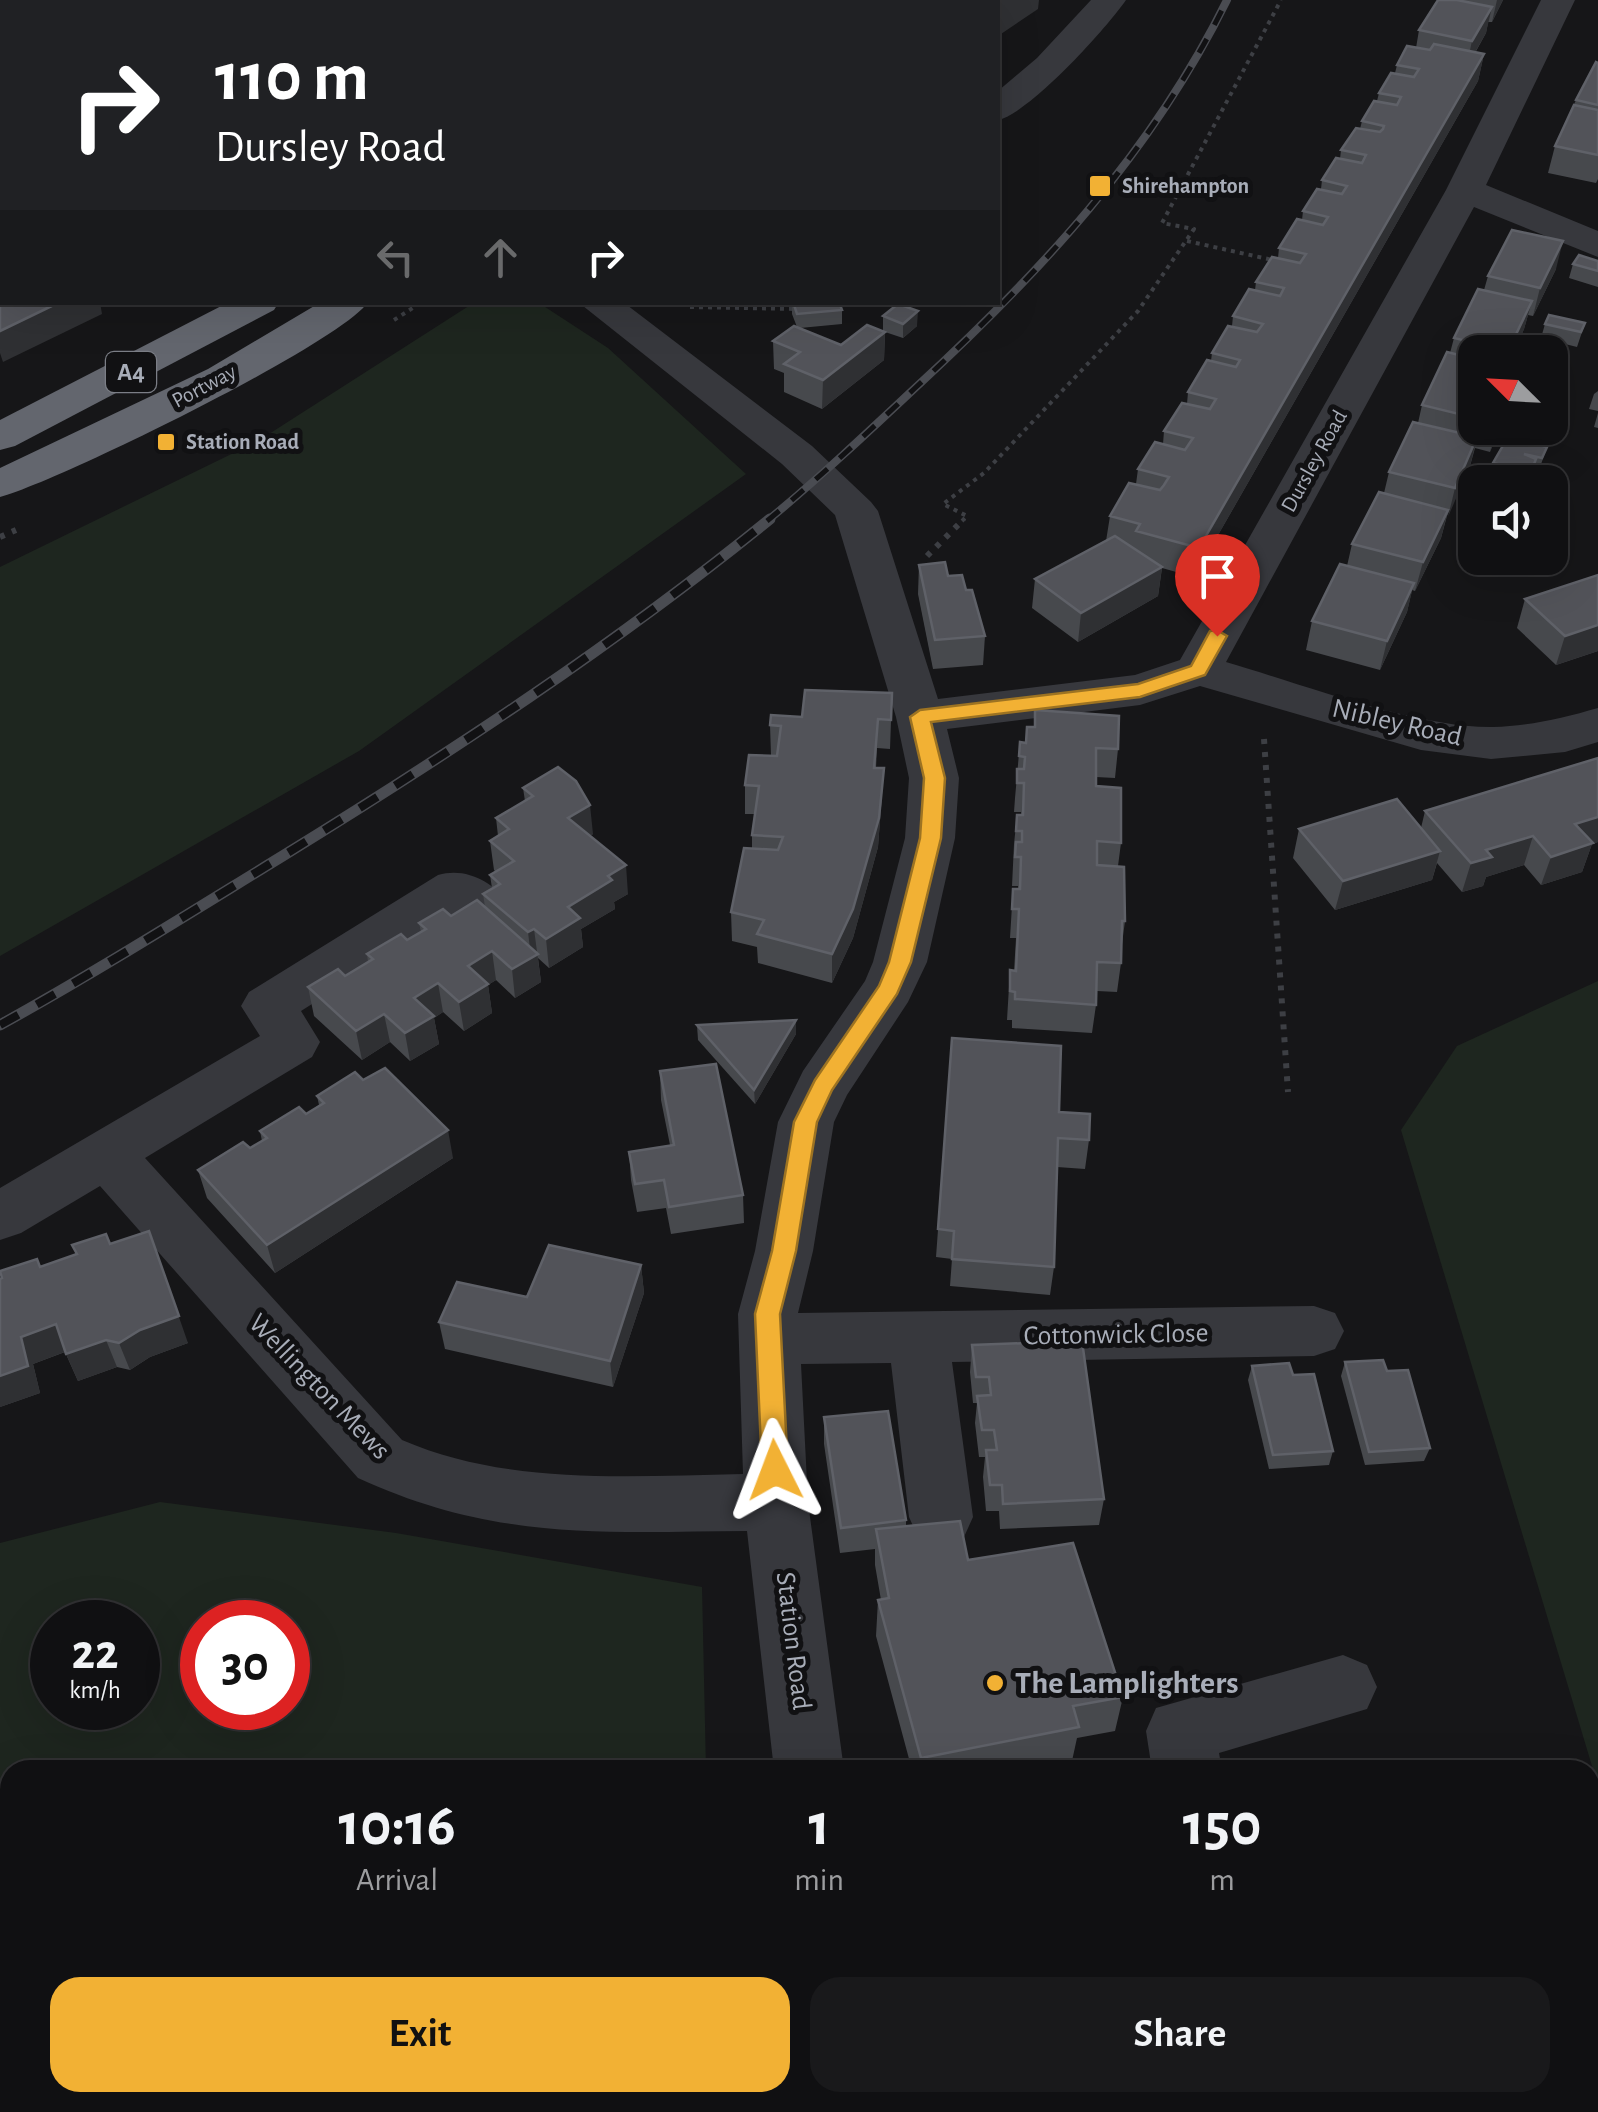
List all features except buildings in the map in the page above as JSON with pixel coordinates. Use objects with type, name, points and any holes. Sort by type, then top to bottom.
[{"type":"highway","name":"Portway","points":[[0,437],[254,305]]},
{"type":"highway","name":"Portway","points":[[0,484],[140,420],[304,332],[344,305]]},
{"type":"street","points":[[1000,107],[1049,66],[1109,0]]},
{"type":"street","name":"Dursley Road","points":[[1198,670],[1465,190],[1558,0]]},
{"type":"street","points":[[1465,190],[1598,246]]},
{"type":"street","name":"Station Road","points":[[601,305],[832,485],[856,511],[920,717],[934,778],[930,838],[900,962],[889,988],[823,1086],[806,1122],[784,1251],[768,1314],[776,1502],[808,1760]]},
{"type":"street","points":[[920,717],[1140,690],[1198,670]]},
{"type":"street","name":"Nibley Road","points":[[1198,670],[1422,734],[1491,743],[1565,736],[1598,724]]},
{"type":"street","points":[[0,1217],[294,1042],[268,1006],[456,888],[489,913]]},
{"type":"street","name":"Wellington Mews","points":[[106,1154],[380,1459],[425,1479],[478,1493],[578,1501],[776,1502]]},
{"type":"street","name":"Cottonwick Close","points":[[768,1339],[1314,1332]]},
{"type":"street","points":[[918,1338],[940,1517]]},
{"type":"street","points":[[1185,1760],[1180,1731],[1343,1687]]},
{"type":"path","points":[[883,599],[967,516],[943,504],[984,473],[1138,311],[1187,241],[1194,230],[1162,223],[1281,0]]},
{"type":"path","points":[[1187,241],[1283,262]]},
{"type":"path","points":[[682,305],[799,309]]},
{"type":"path","points":[[1261,688],[1288,1092]]},
{"type":"shaded area","points":[[470,305],[542,305],[608,348],[746,474],[359,751],[0,956],[0,567],[258,441]]},
{"type":"shaded area","points":[[1598,981],[1598,1760],[1590,1760],[1401,1130],[1457,1046]]},
{"type":"shaded area","points":[[160,1502],[396,1533],[702,1587],[706,1760],[0,1760],[0,1543]]},
{"type":"railway","points":[[767,521],[960,346],[1048,256],[1128,160],[1164,109],[1227,0]]},
{"type":"railway","points":[[0,1025],[177,921],[469,737],[652,610],[770,519]]},
{"type":"place","name":"Shirehampton","points":[[1100,186]]},
{"type":"place","name":"Station Road","points":[[166,442]]},
{"type":"place","name":"The Lamplighters","points":[[995,1683]]},
{"type":"route","points":[[775,1470],[768,1314],[784,1251],[806,1122],[823,1086],[889,988],[900,962],[930,838],[934,778],[920,717],[1140,690],[1198,670],[1217,636]]}]
